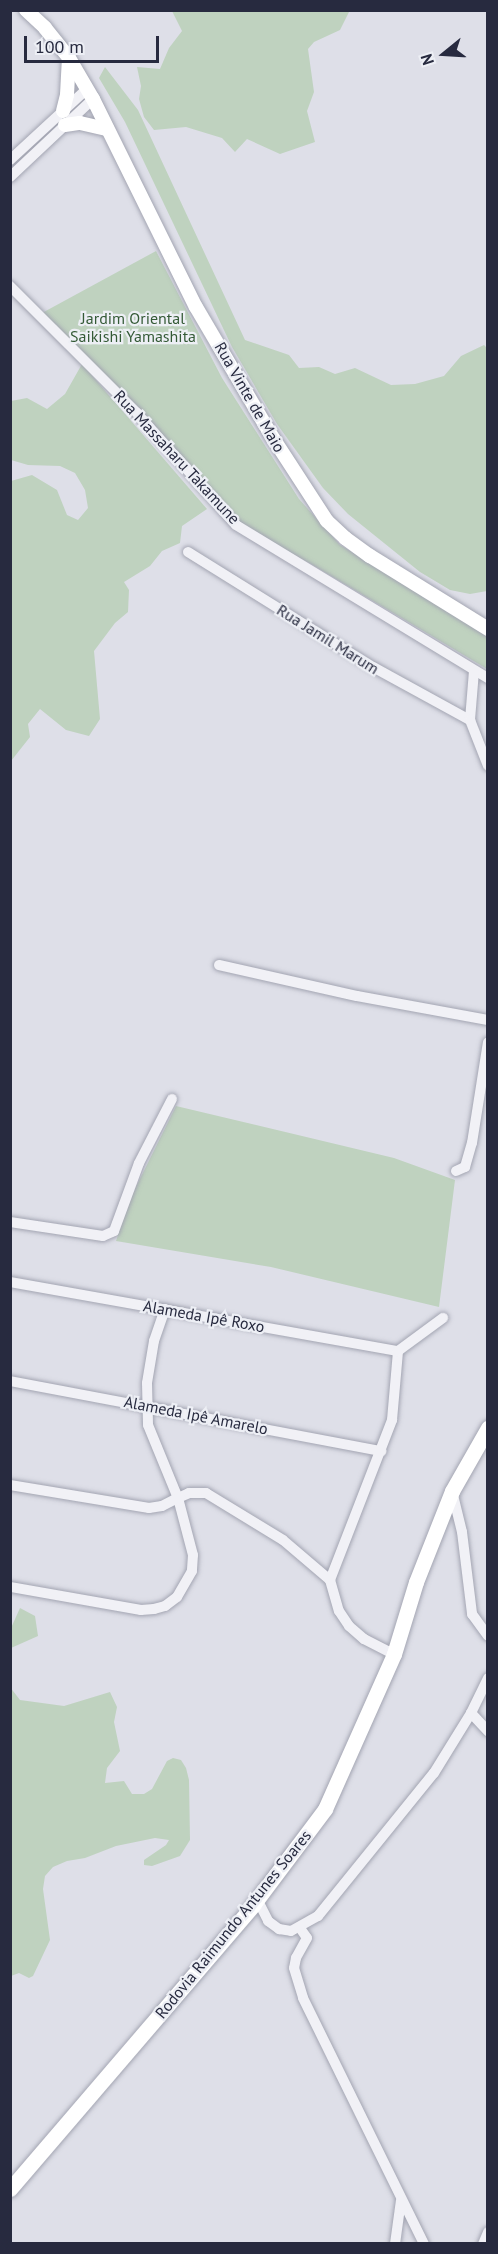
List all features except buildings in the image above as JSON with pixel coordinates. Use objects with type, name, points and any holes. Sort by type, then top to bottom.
[{"type":"highway","name":"Rodovia Raimundo Antunes Soares","points":[[10,2189],[257,1899],[325,1809],[394,1654],[416,1582],[452,1491],[488,1428]]},
{"type":"main road","name":"Rua Vinte de Maio","points":[[26,10],[45,27],[69,58],[90,94],[196,307],[273,438],[327,521],[345,538],[370,556],[488,629]]},
{"type":"main road","points":[[69,58],[64,118],[107,129]]},
{"type":"street","points":[[10,177],[64,118],[90,94]]},
{"type":"street","points":[[10,160],[64,118]]},
{"type":"street","name":"Rua Massaharu Takamune","points":[[10,286],[137,413],[237,525],[488,678]]},
{"type":"street","name":"Rua Jamil Marum","points":[[188,552],[373,667],[470,720]]},
{"type":"street","points":[[474,670],[470,720],[488,766]]},
{"type":"street","points":[[219,965],[357,996],[488,1020]]},
{"type":"street","points":[[456,1171],[465,1167],[472,1143],[488,1042]]},
{"type":"street","points":[[10,1222],[103,1236],[114,1232],[139,1163],[172,1099]]},
{"type":"street","name":"Alameda Ipê Roxo","points":[[10,1282],[398,1351]]},
{"type":"street","points":[[10,1587],[141,1610],[165,1606],[177,1597],[192,1571],[189,1535],[178,1498],[148,1425],[147,1406],[154,1341],[165,1309]]},
{"type":"street","points":[[330,1580],[392,1420],[398,1351],[443,1318]]},
{"type":"street","name":"Alameda Ipê Amarelo","points":[[10,1381],[381,1450]]},
{"type":"street","points":[[10,1485],[149,1508],[162,1506],[189,1493],[206,1493],[221,1500],[283,1540],[330,1580],[339,1611],[350,1626],[364,1639],[394,1654]]},
{"type":"street","points":[[452,1491],[462,1532],[472,1614],[488,1636]]},
{"type":"street","points":[[257,1899],[268,1921],[279,1929],[291,1931],[318,1916],[434,1773],[471,1713],[488,1678]]},
{"type":"street","points":[[471,1713],[488,1731]]},
{"type":"street","points":[[300,1928],[307,1938],[296,1958],[294,1968],[303,1998],[424,2244]]},
{"type":"street","points":[[395,2244],[401,2200]]},
{"type":"street","points":[[483,2244],[488,2232]]},
{"type":"green space","points":[[172,11],[354,11],[349,12],[340,30],[314,42],[308,49],[314,92],[307,111],[315,142],[280,154],[247,139],[235,152],[222,138],[186,127],[154,130],[144,117],[139,99],[141,86],[137,67],[160,69],[169,48],[182,31]]},
{"type":"green space","points":[[105,67],[138,110],[245,340],[289,355],[299,368],[319,367],[335,374],[355,368],[391,385],[415,384],[444,376],[461,356],[484,345],[487,348],[487,591],[470,594],[450,590],[420,572],[348,514],[323,488],[277,424],[232,347],[125,122],[99,78]]},
{"type":"green space","name":"Jardim Oriental Saikishi Yamashita","points":[[156,251],[222,378],[299,499],[340,545],[487,632],[487,669],[311,564],[238,525],[42,313]]},
{"type":"green space","points":[[82,364],[207,509],[182,526],[180,543],[162,551],[150,566],[124,582],[129,590],[128,612],[115,623],[94,651],[100,719],[89,736],[66,730],[40,709],[28,724],[30,737],[11,761],[11,481],[32,475],[57,490],[67,515],[78,520],[88,508],[85,490],[75,473],[60,466],[28,465],[11,460],[11,401],[27,398],[47,409],[65,394]]},
{"type":"green space","points":[[176,1106],[394,1158],[455,1180],[439,1307],[271,1267],[116,1241],[130,1199]]},
{"type":"green space","points":[[20,1608],[35,1616],[38,1636],[11,1648],[11,1628]]},
{"type":"green space","points":[[10,1687],[20,1700],[64,1706],[110,1692],[117,1707],[114,1722],[120,1751],[107,1768],[105,1783],[124,1781],[132,1794],[144,1794],[152,1789],[167,1761],[173,1758],[181,1760],[189,1780],[190,1840],[180,1856],[152,1866],[144,1865],[144,1860],[166,1845],[169,1840],[155,1838],[116,1846],[85,1858],[67,1861],[53,1867],[45,1876],[43,1889],[50,1940],[33,1976],[29,1978],[19,1973],[11,1976]]}]
